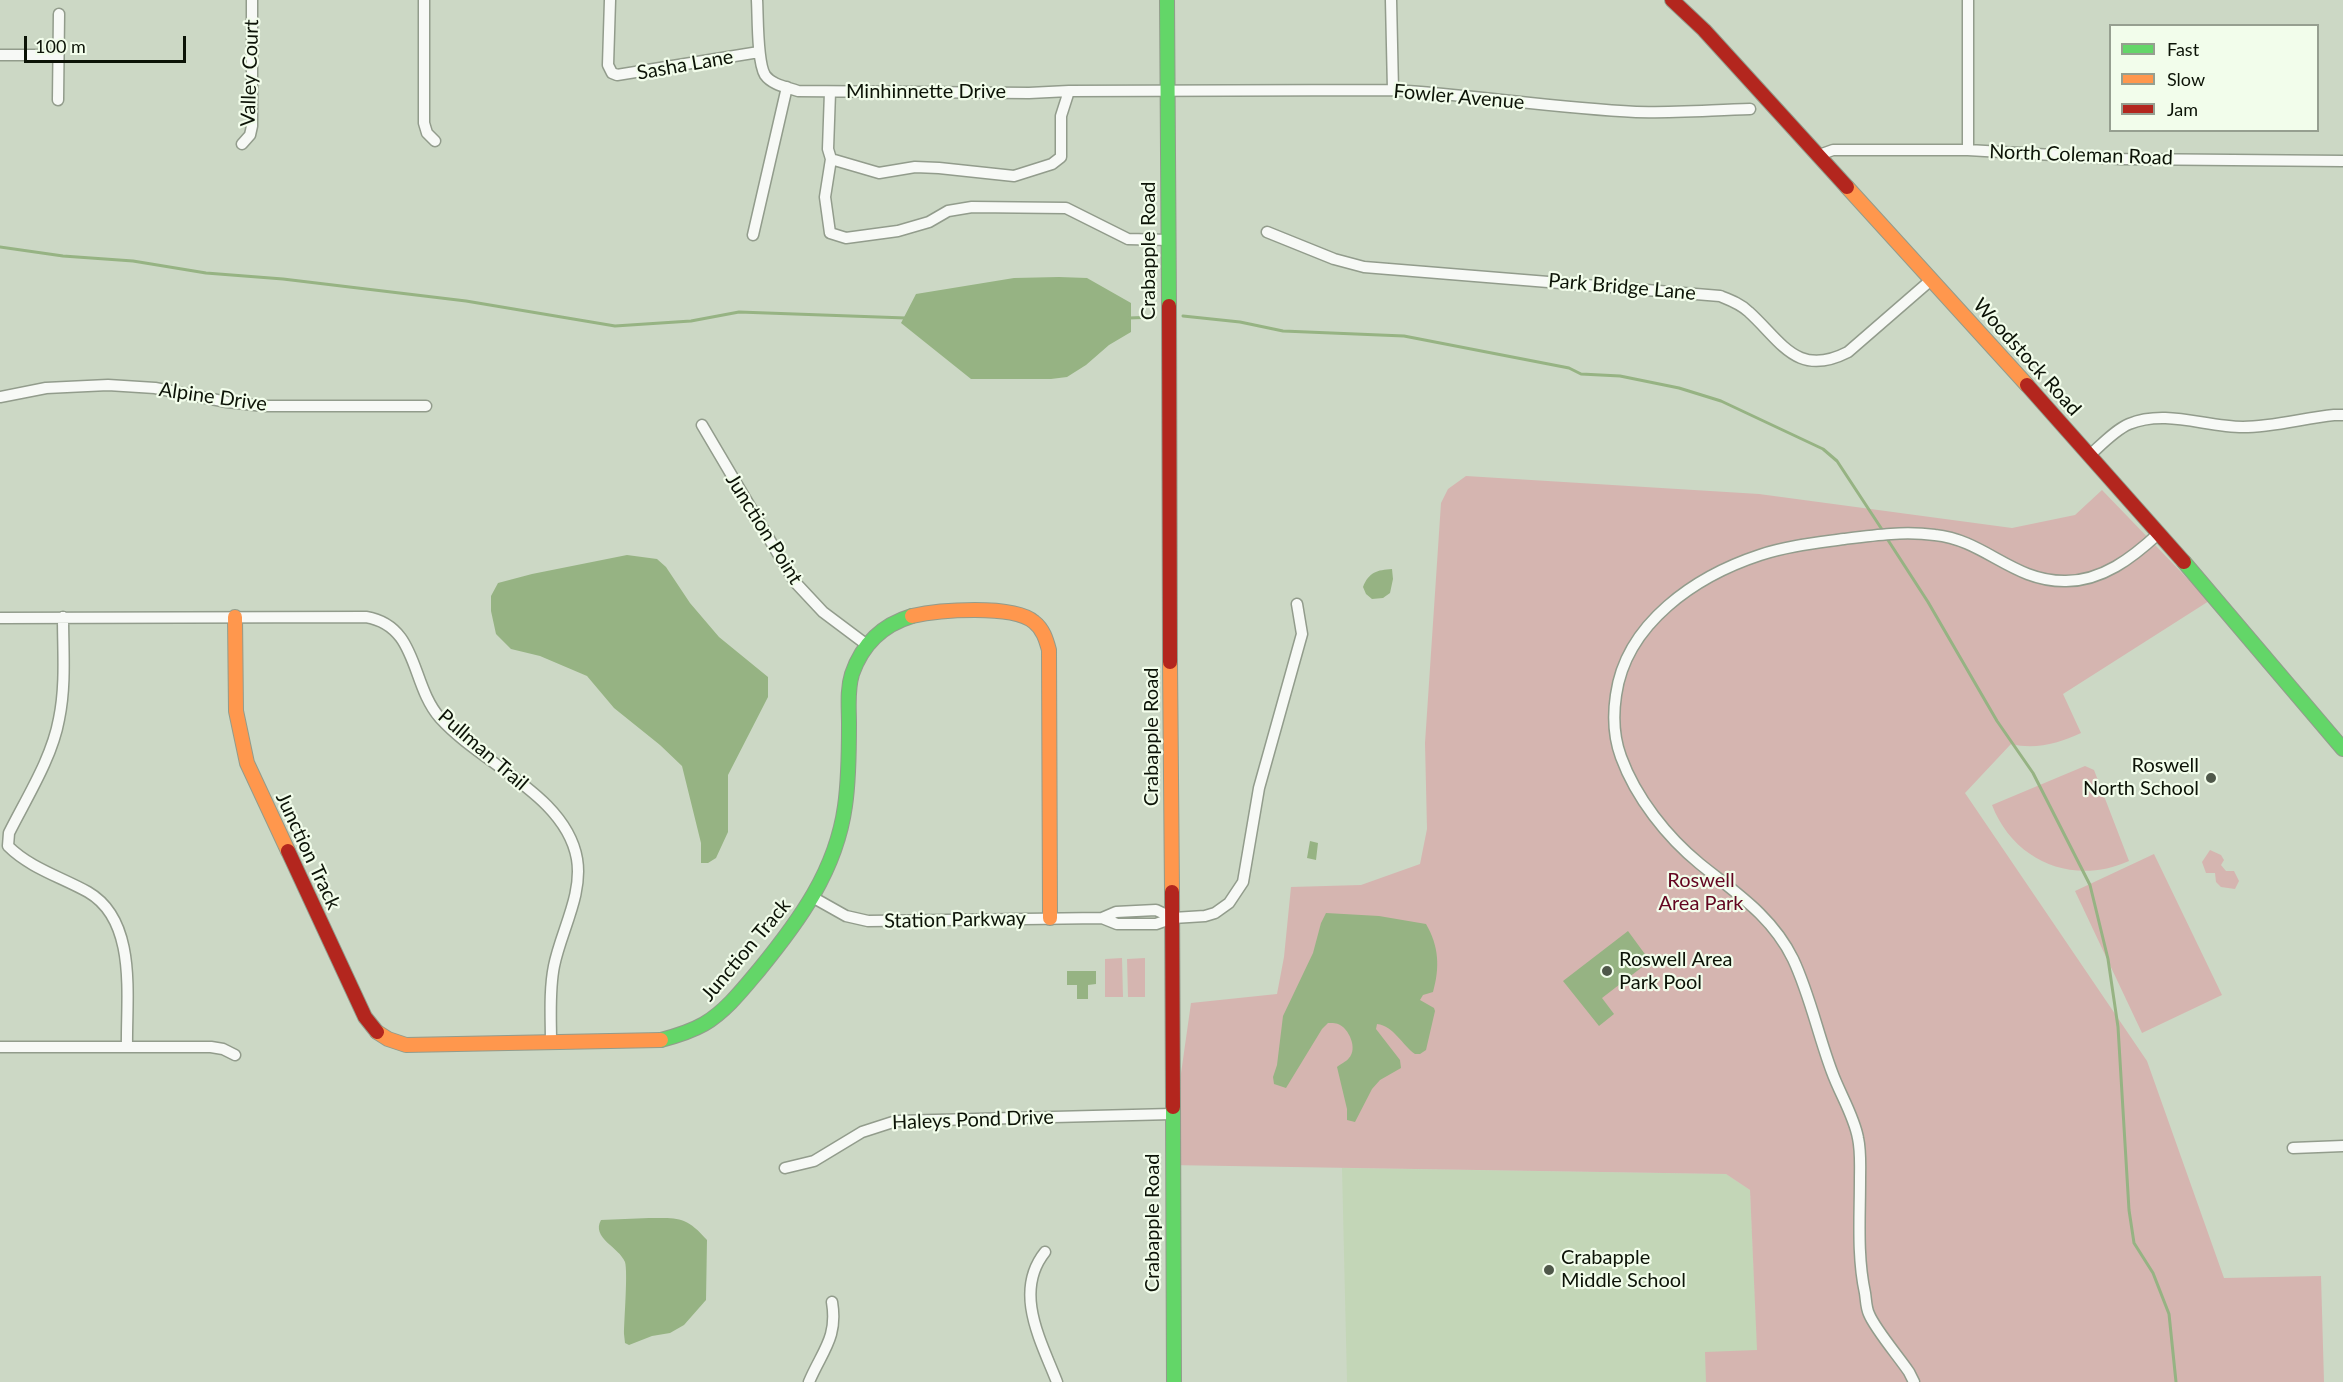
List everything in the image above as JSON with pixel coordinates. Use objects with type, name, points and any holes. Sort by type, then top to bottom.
[{"type":"street","name":"Valley Court","points":[[242,144],[252,126],[252,0]]},
{"type":"street","points":[[424,0],[424,123],[427,133],[435,141]]},
{"type":"street","name":"Sasha Lane","points":[[610,0],[608,65],[612,73],[617,75],[759,52]]},
{"type":"street","name":"Minhinnette Drive","points":[[757,0],[759,52],[764,74],[774,83],[798,91],[1167,92]]},
{"type":"street","name":"Crabapple Road","points":[[1167,0],[1174,1382]]},
{"type":"street","points":[[1391,0],[1393,90]]},
{"type":"street","name":"Woodstock Road","points":[[1672,0],[1704,30],[1819,155],[2090,455],[2343,749]]},
{"type":"street","points":[[1968,0],[1968,150]]},
{"type":"street","points":[[58,100],[59,14]]},
{"type":"street","points":[[0,55],[58,55]]},
{"type":"street","points":[[753,235],[787,87]]},
{"type":"street","name":"Fowler Avenue","points":[[1167,92],[1393,90],[1447,93],[1548,106],[1637,112],[1750,109]]},
{"type":"street","points":[[831,159],[879,173],[915,167],[1014,176],[1052,164],[1061,157],[1062,116],[1069,91]]},
{"type":"street","points":[[830,92],[828,148],[831,159],[825,197],[830,233],[846,238],[898,231],[929,222],[948,210],[972,207],[1066,208],[1128,238],[1168,240]]},
{"type":"street","name":"North Coleman Road","points":[[1819,155],[1833,150],[1968,150],[2121,159],[2343,161]]},
{"type":"street","name":"Park Bridge Lane","points":[[1268,232],[1334,259],[1364,267],[1720,296],[1748,310],[1790,353],[1801,359],[1815,362],[1833,360],[1848,352],[1931,280]]},
{"type":"street","name":"Alpine Drive","points":[[0,397],[46,388],[108,385],[154,388],[227,402],[264,406],[426,406]]},
{"type":"street","points":[[2090,455],[2128,424],[2149,419],[2169,418],[2241,427],[2334,415],[2343,416]]},
{"type":"street","name":"Junction Point","points":[[702,425],[794,580],[823,612],[867,645]]},
{"type":"street","points":[[1914,1382],[1909,1371],[1869,1314],[1860,1272],[1858,1135],[1832,1072],[1793,959],[1762,914],[1680,846],[1665,830],[1638,792],[1621,757],[1616,739],[1615,705],[1621,671],[1636,639],[1657,616],[1686,591],[1759,555],[1795,546],[1892,532],[1940,535],[1977,546],[2003,564],[2029,576],[2045,580],[2068,581],[2089,578],[2109,570],[2143,548],[2158,534]]},
{"type":"street","name":"Station Parkway","points":[[814,898],[846,916],[868,921],[1102,918],[1116,912],[1156,910],[1173,918],[1193,918],[1215,913],[1229,903],[1243,882],[1258,788],[1302,634],[1297,604]]},
{"type":"street","name":"Junction Track","points":[[235,617],[236,711],[247,763],[370,1025],[386,1039],[406,1045],[657,1041],[680,1036],[700,1028],[716,1017],[731,1004],[792,930],[814,898],[832,859],[843,819],[848,779],[849,686],[855,666],[867,645],[878,633],[893,622],[925,612],[1015,612],[1026,615],[1038,623],[1046,636],[1049,650],[1050,918]]},
{"type":"street","name":"Pullman Trail","points":[[0,618],[366,617],[388,624],[404,641],[426,697],[439,716],[489,760],[546,804],[559,818],[574,846],[578,877],[554,969],[551,1043]]},
{"type":"street","points":[[63,618],[64,689],[59,721],[49,752],[9,833],[8,846],[26,861],[90,894],[104,905],[114,919],[126,955],[127,1047]]},
{"type":"street","points":[[0,1047],[211,1047],[223,1049],[235,1055]]},
{"type":"street","name":"Haleys Pond Drive","points":[[785,1168],[814,1161],[862,1132],[896,1121],[1172,1114]]},
{"type":"street","points":[[2293,1148],[2343,1146]]},
{"type":"street","points":[[1044,1252],[1036,1262],[1031,1274],[1030,1302],[1036,1330],[1058,1382]]},
{"type":"street","points":[[809,1382],[832,1334],[834,1318],[832,1302]]},
{"type":"shaded area","points":[[1014,278],[1087,278],[1131,303],[1131,332],[1109,345],[1086,365],[1067,377],[971,379],[901,323],[916,294]]},
{"type":"shaded area","points":[[627,555],[657,559],[666,567],[690,603],[719,637],[768,677],[768,697],[728,775],[728,832],[716,858],[708,863],[701,863],[701,843],[682,766],[614,708],[587,676],[540,656],[511,649],[496,634],[491,611],[491,596],[498,583]]},
{"type":"shaded area","points":[[1392,569],[1393,579],[1390,593],[1383,598],[1372,599],[1366,594],[1363,587],[1371,575],[1378,571]]},
{"type":"shaded area","points":[[1310,841],[1318,843],[1316,860],[1307,858]]},
{"type":"shaded area","points":[[1326,913],[1379,916],[1426,924],[1436,949],[1437,974],[1433,992],[1423,995],[1420,1000],[1434,1008],[1435,1011],[1426,1050],[1415,1054],[1388,1028],[1377,1024],[1376,1029],[1400,1060],[1401,1068],[1380,1080],[1372,1089],[1355,1122],[1347,1120],[1347,1109],[1337,1067],[1349,1058],[1353,1049],[1349,1034],[1342,1026],[1328,1023],[1322,1029],[1286,1088],[1274,1084],[1273,1077],[1277,1065],[1283,1016],[1313,953]]},
{"type":"shaded area","name":"Roswell Area Park Pool","points":[[1628,931],[1650,961],[1602,998],[1614,1014],[1599,1026],[1563,981]]},
{"type":"shaded area","points":[[1067,971],[1096,971],[1096,984],[1088,985],[1088,999],[1077,999],[1077,985],[1067,985]]},
{"type":"shaded area","name":"Crabapple Middle School","points":[[1342,1168],[1726,1174],[1750,1190],[1759,1382],[1347,1382]]},
{"type":"shaded area","points":[[667,1218],[687,1222],[707,1240],[706,1300],[684,1325],[670,1333],[652,1336],[629,1345],[625,1343],[624,1334],[625,1262],[603,1237],[599,1226],[601,1220]]},
{"type":"green space","name":"Roswell Area Park","points":[[1466,476],[1759,494],[2012,528],[2075,515],[2102,490],[2209,601],[2063,694],[2081,733],[2047,744],[2020,746],[2011,744],[1965,793],[2147,1061],[2224,1278],[2321,1276],[2324,1382],[1706,1382],[1705,1352],[1757,1350],[1750,1190],[1726,1174],[1168,1165],[1191,1003],[1277,994],[1284,957],[1291,887],[1361,885],[1420,864],[1427,829],[1425,743],[1441,503],[1448,489]]},
{"type":"green space","points":[[2085,766],[2094,770],[2129,861],[2108,868],[2087,871],[2048,864],[2031,854],[2015,841],[2002,825],[1992,805]]},
{"type":"green space","points":[[2210,850],[2221,855],[2224,860],[2221,865],[2226,871],[2234,871],[2239,881],[2235,889],[2221,887],[2216,882],[2215,873],[2206,873],[2202,862]]},
{"type":"green space","points":[[2154,854],[2222,995],[2142,1033],[2075,891]]},
{"type":"green space","points":[[1122,958],[1123,997],[1105,997],[1105,959]]},
{"type":"green space","points":[[1145,958],[1145,997],[1128,997],[1127,959]]},
{"type":"waterway","points":[[0,247],[63,256],[133,261],[206,273],[283,279],[466,301],[615,326],[691,321],[739,312],[906,318]]},
{"type":"waterway","points":[[1183,316],[1240,322],[1283,331],[1404,336],[1569,368],[1581,374],[1620,376],[1679,388],[1721,401],[1823,449],[1837,461],[1883,531]]},
{"type":"waterway","points":[[1129,318],[1155,317]]},
{"type":"waterway","points":[[1886,537],[1928,602],[1997,721],[2033,773],[2090,885],[2108,959],[2118,1027],[2129,1210],[2134,1243],[2153,1273],[2169,1314],[2176,1382]]},
{"type":"traffic: fast","points":[[1167,0],[1169,306]]},
{"type":"traffic: fast","points":[[2184,562],[2343,749]]},
{"type":"traffic: fast","points":[[661,1040],[699,1027],[727,1006],[774,952],[814,894],[833,852],[845,806],[849,765],[849,692],[852,674],[861,654],[874,637],[891,625],[912,616]]},
{"type":"traffic: fast","points":[[1173,1107],[1174,1382]]},
{"type":"traffic: slow","points":[[1847,187],[2027,385]]},
{"type":"traffic: slow","points":[[912,616],[975,610],[1010,613],[1024,616],[1034,622],[1044,635],[1049,650],[1050,918]]},
{"type":"traffic: slow","points":[[235,617],[236,711],[247,763],[288,851]]},
{"type":"traffic: slow","points":[[1170,662],[1172,892]]},
{"type":"traffic: slow","points":[[377,1032],[388,1039],[406,1045],[661,1040]]},
{"type":"traffic: jam","points":[[1672,0],[1704,30],[1847,187]]},
{"type":"traffic: jam","points":[[1169,306],[1170,662]]},
{"type":"traffic: jam","points":[[2027,385],[2184,562]]},
{"type":"traffic: jam","points":[[288,851],[365,1017],[377,1032]]},
{"type":"traffic: jam","points":[[1172,892],[1173,1107]]},
{"type":"place","name":"Roswell North School","points":[[2211,778]]},
{"type":"place","name":"Roswell Area Park Pool","points":[[1607,971]]},
{"type":"place","name":"Crabapple Middle School","points":[[1549,1270]]}]
